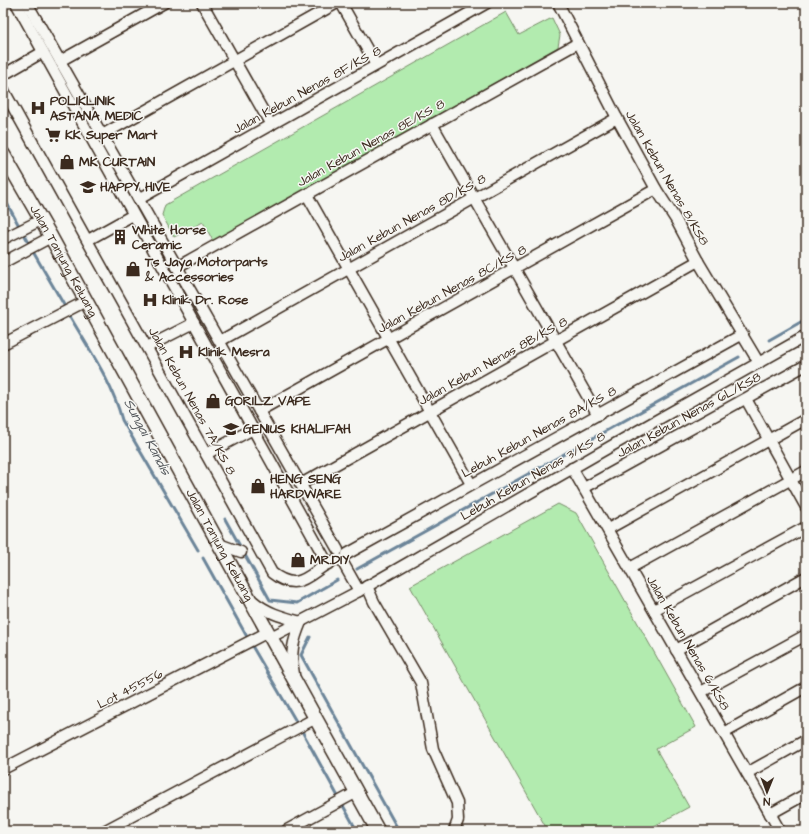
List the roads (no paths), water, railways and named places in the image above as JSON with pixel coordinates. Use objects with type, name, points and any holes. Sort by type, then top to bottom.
[{"type":"main road","name":"Jalan Tanjung Keluang","points":[[3,154],[51,237],[378,831]]},
{"type":"street","points":[[16,3],[328,564]]},
{"type":"street","points":[[27,3],[301,484],[363,589],[374,602],[421,683],[433,749],[457,803],[458,820],[454,831]]},
{"type":"street","points":[[60,61],[164,3]]},
{"type":"street","points":[[202,3],[271,124]]},
{"type":"street","points":[[102,135],[337,3]]},
{"type":"street","points":[[341,3],[376,65]]},
{"type":"street","name":"Jalan Kebun Nenas 8F/KS 8","points":[[139,199],[488,3]]},
{"type":"street","name":"Jalan Kebun Nenas 8/KS8","points":[[558,3],[656,188],[759,363]]},
{"type":"street","name":"Jalan Kebun Nenas 8E/KS 8","points":[[177,267],[578,42]]},
{"type":"street","points":[[3,75],[43,52]]},
{"type":"street","name":"Jalan Kebun Nenas 7A/KS 8","points":[[3,89],[272,573],[292,583],[301,581],[343,555]]},
{"type":"street","name":"Jalan Kebun Nenas 8D/KS 8","points":[[220,341],[618,118]]},
{"type":"street","points":[[432,124],[598,415]]},
{"type":"street","name":"Jalan Kebun Nenas 8C/KS 8","points":[[259,411],[656,188]]},
{"type":"street","points":[[307,195],[471,484]]},
{"type":"street","points":[[88,240],[133,215]]},
{"type":"street","points":[[3,239],[40,220]]},
{"type":"street","points":[[6,261],[51,237]]},
{"type":"street","name":"Jalan Kebun Nenas 8B/KS 8","points":[[301,484],[698,261]]},
{"type":"street","points":[[3,344],[86,301]]},
{"type":"street","points":[[147,347],[194,323]]},
{"type":"street","name":"Lebuh Kebun Nenas 8A/KS 8","points":[[343,555],[743,334]]},
{"type":"street","name":"Lebuh Kebun Nenas 3/KS 8","points":[[270,634],[301,622],[363,589],[572,468],[806,336]]},
{"type":"street","name":"Jalan Kebun Nenas 6L/KS8","points":[[584,488],[806,365]]},
{"type":"street","points":[[746,399],[806,507]]},
{"type":"street","points":[[608,529],[806,419]]},
{"type":"street","points":[[206,454],[253,429]]},
{"type":"street","name":"Jalan Kebun Nenas 6/KS8","points":[[572,468],[780,831]]},
{"type":"street","points":[[630,568],[806,471]]},
{"type":"street","points":[[654,610],[806,527]]},
{"type":"street","points":[[219,544],[241,552]]},
{"type":"street","points":[[676,650],[806,577]]},
{"type":"street","points":[[250,598],[261,608],[267,611],[301,622],[292,649],[291,659],[296,682]]},
{"type":"street","name":"Lot 45556","points":[[3,769],[270,634]]},
{"type":"street","points":[[701,692],[806,635]]},
{"type":"street","points":[[724,733],[806,687]]},
{"type":"street","points":[[104,831],[316,718]]},
{"type":"street","points":[[747,773],[806,740]]},
{"type":"street","points":[[288,831],[287,830],[357,792]]},
{"type":"street","points":[[770,814],[806,794]]},
{"type":"waterway","name":"Sungai Kandis","points":[[3,196],[18,224]]},
{"type":"waterway","name":"Sungai Kandis","points":[[23,232],[29,243]]},
{"type":"waterway","name":"Sungai Kandis","points":[[32,250],[64,305]]},
{"type":"waterway","name":"Sungai Kandis","points":[[68,313],[106,378],[118,406],[122,420],[198,550]]},
{"type":"waterway","points":[[769,340],[806,319]]},
{"type":"waterway","points":[[357,569],[739,357]]},
{"type":"waterway","points":[[225,519],[270,600],[297,603],[337,580]]},
{"type":"waterway","name":"Sungai Kandis","points":[[203,558],[246,635]]},
{"type":"waterway","points":[[310,637],[301,655],[399,831]]},
{"type":"waterway","name":"Sungai Kandis","points":[[252,646],[297,723]]},
{"type":"waterway","name":"Sungai Kandis","points":[[303,733],[357,831]]},
{"type":"place","name":"POLIKLINIK ASTANA MEDIC","points":[[38,108]]},
{"type":"place","name":"KK Super Mart","points":[[53,135]]},
{"type":"place","name":"MK CURTAIN","points":[[67,162]]},
{"type":"place","name":"HAPPY HIVE","points":[[88,187]]},
{"type":"place","name":"White Horse Ceramic","points":[[120,237]]},
{"type":"place","name":"Ts Jaya Motorparts & Accessories","points":[[133,269]]},
{"type":"place","name":"Klinik Dr. Rose","points":[[150,300]]},
{"type":"place","name":"Klinik Mesra","points":[[186,352]]},
{"type":"place","name":"GORILZ VAPE","points":[[213,401]]},
{"type":"place","name":"GENIUS KHALIFAH","points":[[231,429]]},
{"type":"place","name":"HENG SENG HARDWARE","points":[[258,486]]},
{"type":"place","name":"MR.DIY","points":[[298,560]]}]
